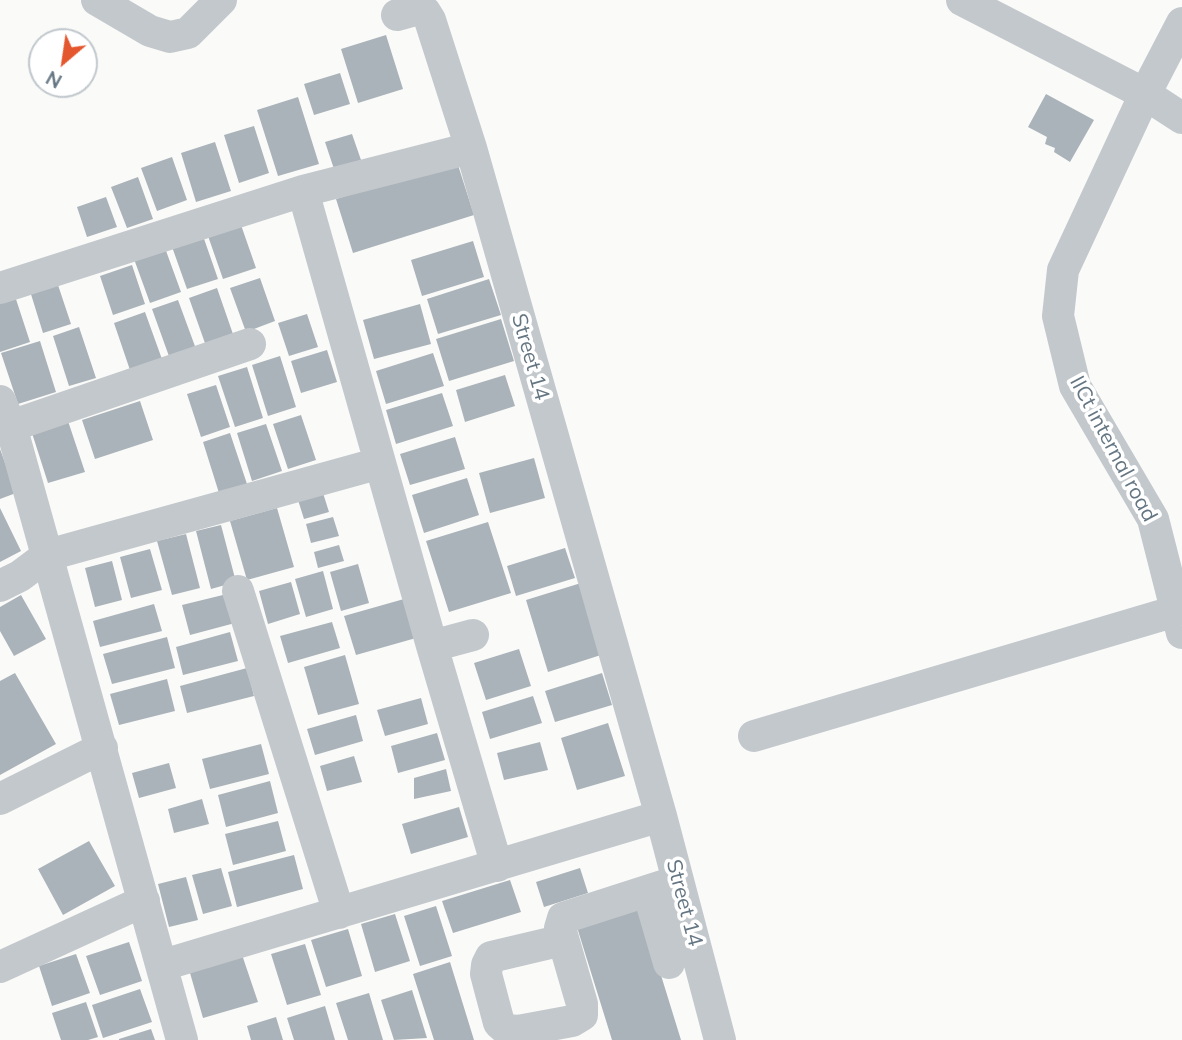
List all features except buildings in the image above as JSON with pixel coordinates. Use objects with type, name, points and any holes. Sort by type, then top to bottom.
[{"type":"street","points":[[97,0],[132,10],[149,31],[170,37],[188,33],[221,0]]},
{"type":"street","points":[[962,0],[1145,94],[1182,118]]},
{"type":"street","name":"Street 14","points":[[397,15],[415,10],[425,12],[430,20],[471,148],[661,816],[720,1040]]},
{"type":"street","name":"IICt internal road","points":[[754,736],[1179,622],[1153,519],[1075,386],[1058,316],[1063,270],[1145,94],[1182,23]]},
{"type":"street","points":[[0,288],[303,191],[471,148]]},
{"type":"street","points":[[303,191],[497,866]]},
{"type":"street","points":[[182,1040],[48,555],[3,409],[250,344]]},
{"type":"street","points":[[0,586],[20,576],[48,555],[380,463]]},
{"type":"street","points":[[238,591],[339,913]]},
{"type":"street","points":[[432,646],[473,635]]},
{"type":"street","points":[[0,799],[102,748]]},
{"type":"street","points":[[163,965],[661,816]]},
{"type":"street","points":[[563,940],[560,928],[563,918],[678,881]]},
{"type":"street","points":[[648,891],[670,963]]},
{"type":"street","points":[[0,967],[144,901]]}]
